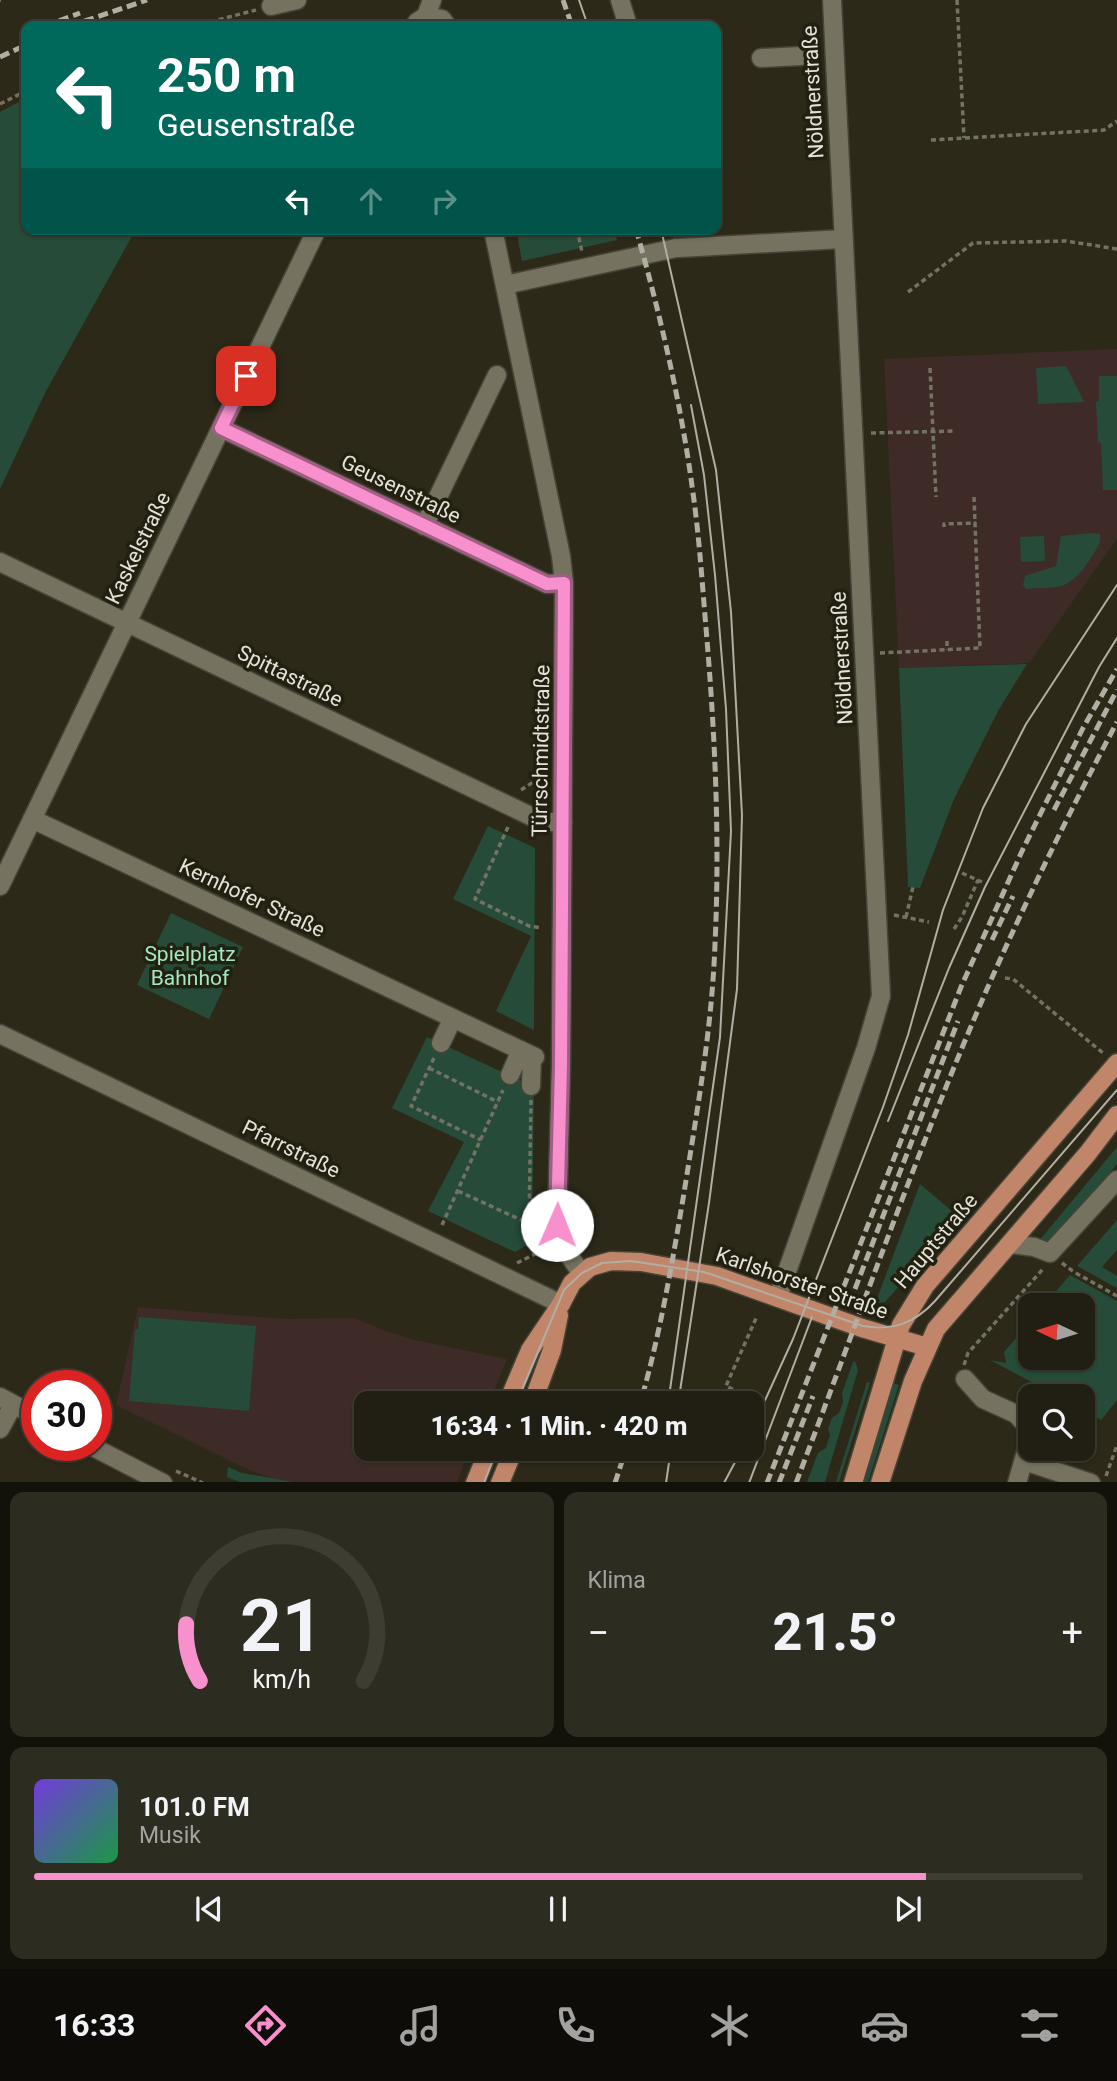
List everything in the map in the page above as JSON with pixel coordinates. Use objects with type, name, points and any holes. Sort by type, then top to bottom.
[{"type":"main road","name":"Hauptstraße","points":[[853,1482],[904,1319],[925,1286],[1111,1059]]},
{"type":"main road","points":[[880,1482],[927,1348],[948,1313],[1088,1153],[1117,1115]]},
{"type":"main road","name":"Karlshorster Straße","points":[[581,1273],[601,1262],[616,1260],[705,1272],[927,1348]]},
{"type":"main road","points":[[513,1391],[530,1350],[581,1273]]},
{"type":"main road","points":[[537,1391],[552,1350],[561,1304]]},
{"type":"main road","points":[[475,1482],[484,1461]]},
{"type":"main road","points":[[500,1482],[509,1461]]},
{"type":"street","points":[[271,6],[297,0]]},
{"type":"street","points":[[620,0],[626,21]]},
{"type":"street","name":"Nöldnerstraße","points":[[778,1297],[877,1016],[881,996],[832,0]]},
{"type":"street","points":[[424,14],[443,21]]},
{"type":"street","points":[[761,58],[801,56]]},
{"type":"street","name":"Kaskelstraße","points":[[0,886],[314,235]]},
{"type":"street","name":"Türrschmidtstraße","points":[[494,235],[561,556],[564,583],[557,1225],[559,1240],[581,1273]]},
{"type":"street","points":[[505,285],[683,243],[843,239]]},
{"type":"street","points":[[424,526],[497,375]]},
{"type":"street","name":"Geusenstraße","points":[[221,428],[547,584],[564,583]]},
{"type":"street","name":"Spittastraße","points":[[0,562],[532,817],[543,822],[563,822]]},
{"type":"street","name":"Kernhofer Straße","points":[[32,819],[529,1054]]},
{"type":"street","points":[[441,1043],[453,1018]]},
{"type":"street","name":"Pfarrstraße","points":[[0,1034],[561,1304]]},
{"type":"street","points":[[510,1075],[529,1054]]},
{"type":"street","points":[[529,1054],[531,1086]]},
{"type":"street","points":[[1010,1244],[1034,1247],[1050,1253],[1117,1180]]},
{"type":"street","points":[[965,1380],[983,1399],[1018,1416]]},
{"type":"street","points":[[0,1429],[6,1401]]},
{"type":"street","points":[[112,1456],[163,1482]]},
{"type":"street","points":[[1017,1482],[1024,1461],[1091,1482]]},
{"type":"path","points":[[957,0],[964,138]]},
{"type":"path","points":[[213,21],[271,6]]},
{"type":"path","points":[[0,104],[21,94]]},
{"type":"path","points":[[931,140],[1104,130],[1117,121]]},
{"type":"path","points":[[578,235],[582,251]]},
{"type":"path","points":[[908,292],[973,243],[1066,240],[1117,249]]},
{"type":"path","points":[[930,368],[936,497]]},
{"type":"path","points":[[888,432],[956,431]]},
{"type":"path","points":[[898,652],[980,648],[974,497]]},
{"type":"path","points":[[944,527],[944,524],[975,523]]},
{"type":"path","points":[[970,597],[978,596]]},
{"type":"path","points":[[947,641],[947,650]]},
{"type":"path","points":[[521,790],[544,775]]},
{"type":"path","points":[[508,827],[475,899],[529,926],[542,928]]},
{"type":"path","points":[[954,929],[980,881],[962,873]]},
{"type":"path","points":[[906,917],[913,887]]},
{"type":"path","points":[[878,916],[892,914],[929,922]]},
{"type":"path","points":[[1005,978],[1013,979],[1111,1059]]},
{"type":"path","points":[[441,1043],[411,1106],[481,1140]]},
{"type":"path","points":[[429,1068],[498,1102]]},
{"type":"path","points":[[442,1225],[510,1075]]},
{"type":"path","points":[[529,1224],[531,1086]]},
{"type":"path","points":[[457,1191],[529,1224],[541,1233]]},
{"type":"path","points":[[517,1263],[541,1251]]},
{"type":"path","points":[[965,1380],[964,1363],[968,1353],[1041,1272],[1050,1253],[1074,1272],[1117,1296]]},
{"type":"path","points":[[737,1391],[726,1386],[757,1316]]},
{"type":"path","points":[[1104,1482],[1117,1445]]},
{"type":"shaded area","points":[[1117,349],[1117,539],[1029,663],[899,668],[884,359]]},
{"type":"shaded area","points":[[138,1307],[285,1319],[355,1318],[415,1340],[507,1359],[494,1391],[354,1391],[354,1461],[465,1461],[457,1482],[280,1482],[245,1468],[116,1405]]},
{"type":"green space","points":[[21,101],[21,235],[133,235],[45,393],[0,489],[0,112]]},
{"type":"green space","points":[[517,235],[616,235],[617,240],[522,261]]},
{"type":"green space","points":[[1066,366],[1084,402],[1038,404],[1036,368]]},
{"type":"green space","points":[[1099,376],[1117,376],[1117,490],[1103,490],[1096,402],[1099,401]]},
{"type":"green space","points":[[1100,534],[1100,542],[1075,578],[1061,586],[1026,589],[1023,585],[1025,576],[1056,566],[1061,536]]},
{"type":"green space","points":[[1044,536],[1045,561],[1021,562],[1020,537]]},
{"type":"green space","points":[[1027,664],[998,711],[954,799],[920,888],[908,887],[899,668]]},
{"type":"green space","points":[[488,826],[535,848],[534,1030],[496,1011],[531,936],[453,899]]},
{"type":"green space","name":"Spielplatz Bahnhof","points":[[171,913],[243,947],[209,1019],[137,985]]},
{"type":"green space","points":[[427,1037],[534,1087],[532,1242],[515,1252],[428,1211],[464,1142],[392,1108]]},
{"type":"green space","points":[[1117,1147],[1117,1164],[1054,1241],[1038,1242]]},
{"type":"green space","points":[[920,1184],[960,1218],[885,1302],[875,1304]]},
{"type":"green space","points":[[1117,1220],[1117,1250],[1102,1267],[1117,1276],[1117,1288],[1077,1266]]},
{"type":"green space","points":[[1070,1275],[1117,1301],[1117,1400],[1101,1420],[1095,1417],[1095,1384],[1035,1384],[990,1360],[1006,1363],[1004,1352],[1018,1336],[1018,1370],[1096,1370],[1096,1293],[1054,1293]]},
{"type":"green space","points":[[139,1317],[256,1326],[249,1411],[129,1401],[135,1330],[138,1329]]},
{"type":"green space","points":[[855,1361],[858,1370],[825,1482],[807,1482],[818,1453],[826,1448],[830,1435],[828,1429],[832,1418],[839,1413],[843,1402],[842,1393]]},
{"type":"green space","points":[[867,1382],[870,1383],[839,1482],[836,1482]]},
{"type":"green space","points":[[893,1383],[899,1385],[868,1482],[861,1482]]},
{"type":"green space","points":[[228,1467],[242,1473],[293,1482],[240,1482],[227,1477]]},
{"type":"tram line","points":[[579,0],[586,21]]},
{"type":"tram line","points":[[662,235],[716,470],[731,612],[742,815],[737,989],[709,1203],[680,1391]]},
{"type":"tram line","points":[[670,1391],[720,1037],[731,831],[726,709],[715,575],[704,475],[691,405]]},
{"type":"tram line","points":[[764,1403],[793,1339],[883,1107],[908,1035],[943,910],[983,808],[1026,724],[1117,585]]},
{"type":"tram line","points":[[888,1121],[949,968],[985,887],[1099,667],[1117,638]]},
{"type":"tram line","points":[[521,1391],[564,1290],[582,1273],[602,1263],[631,1261],[704,1272],[863,1326],[894,1326],[911,1320],[935,1301],[1117,1090]]},
{"type":"tram line","points":[[749,1482],[812,1317]]},
{"type":"tram line","points":[[484,1482],[492,1461]]},
{"type":"tram line","points":[[666,1482],[669,1461]]},
{"type":"tram line","points":[[725,1482],[736,1461]]},
{"type":"railway","points":[[85,21],[147,0]]},
{"type":"railway","points":[[563,0],[570,21]]},
{"type":"railway","points":[[58,21],[80,13]]},
{"type":"railway","points":[[0,57],[21,47]]},
{"type":"railway","points":[[638,235],[676,390],[694,504],[712,707],[717,865],[711,1007],[703,1069],[670,1273],[644,1391]]},
{"type":"railway","points":[[767,1482],[961,987],[1023,849],[1083,728],[1117,669]]},
{"type":"railway","points":[[1054,810],[1117,690]]},
{"type":"railway","points":[[796,1482],[961,1050],[1034,887],[1117,722]]},
{"type":"railway","points":[[992,940],[1013,896]]},
{"type":"railway","points":[[855,1289],[958,1021]]},
{"type":"railway","points":[[779,1482],[813,1396]]},
{"type":"railway","points":[[615,1482],[622,1461]]},
{"type":"route","points":[[246,376],[221,428],[547,584],[564,583],[561,1066],[557,1225]]}]
